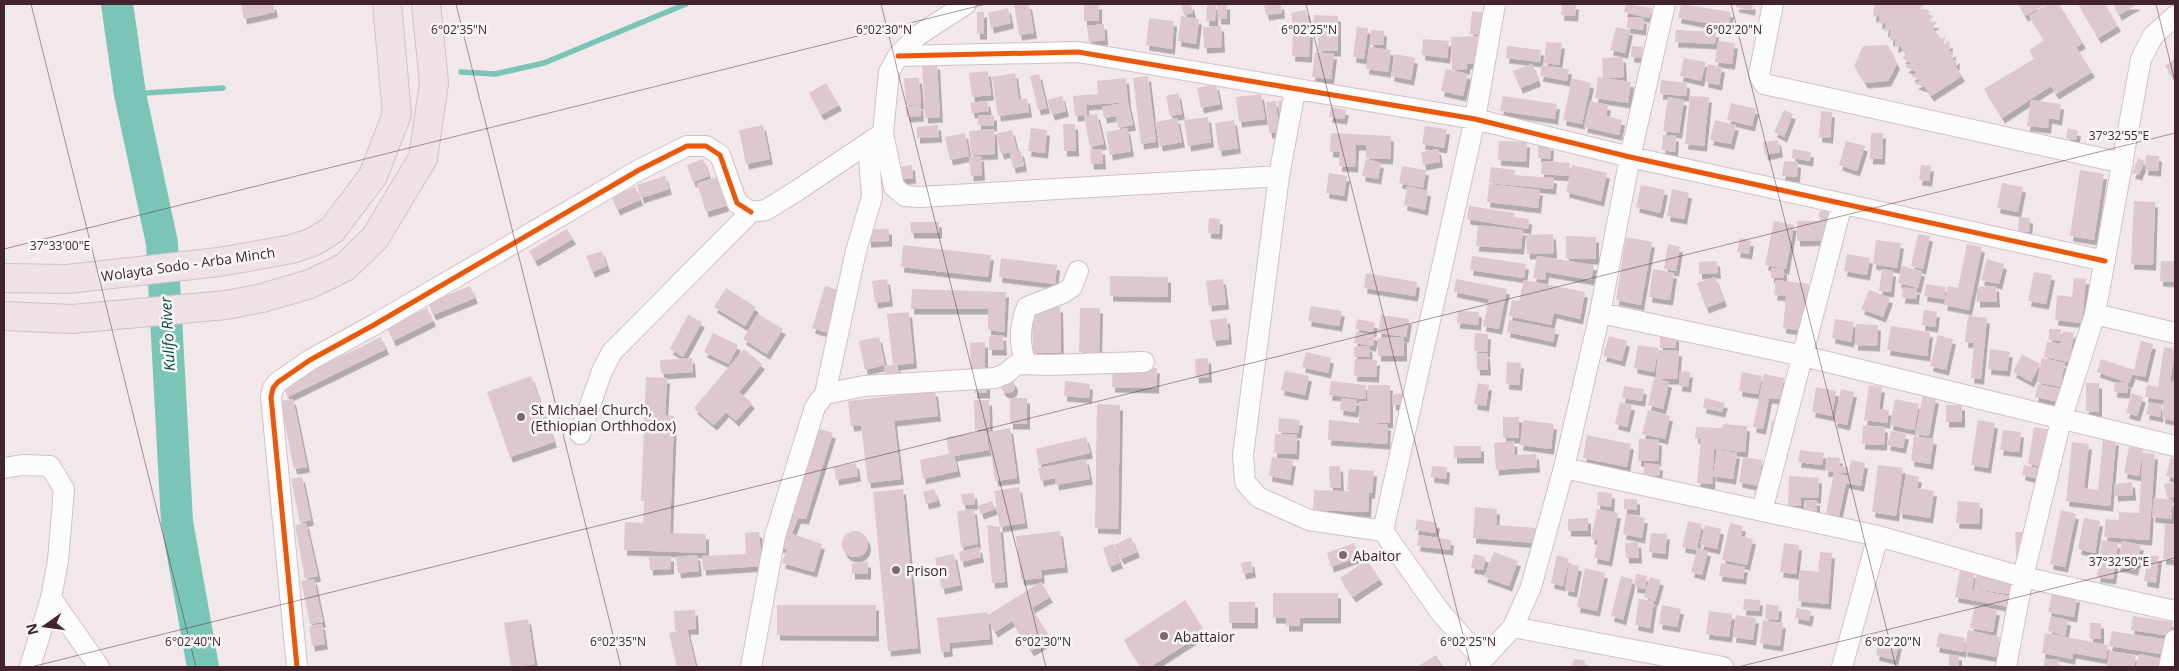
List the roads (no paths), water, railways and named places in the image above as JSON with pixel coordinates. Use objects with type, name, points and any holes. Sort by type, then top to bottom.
[{"type":"highway","name":"Wolayta Sodo - Arba Minch","points":[[4,278],[67,280],[219,262],[292,249],[313,242],[332,230],[373,176],[397,114],[387,4]]},
{"type":"highway","points":[[4,316],[72,319],[226,305],[262,298],[310,284],[345,267],[375,238],[423,158],[434,83],[426,6]]},
{"type":"street","points":[[751,667],[775,536],[815,407],[825,394],[856,251],[872,197],[876,138],[889,72],[898,56],[917,36],[966,4]]},
{"type":"street","points":[[1383,531],[1475,118],[1495,4]]},
{"type":"street","points":[[1295,90],[1279,176],[1243,456],[1245,482],[1258,497],[1309,520],[1383,531],[1479,664],[1513,627],[1531,587],[1564,468],[1600,313],[1630,158],[1665,4]]},
{"type":"street","points":[[1773,4],[1759,75],[1764,84],[2123,163]]},
{"type":"street","points":[[2006,667],[2023,577],[2060,420],[2095,314],[2140,59],[2153,36],[2175,16]]},
{"type":"street","points":[[898,56],[1078,52],[1295,90],[1475,118],[1630,158],[2105,261]]},
{"type":"street","points":[[876,138],[894,187],[905,196],[1279,176]]},
{"type":"street","points":[[580,434],[602,371],[612,352],[645,317],[751,212],[766,210],[876,138]]},
{"type":"street","points":[[297,667],[271,397],[273,388],[278,382],[310,360],[372,326],[639,170],[687,146],[706,146],[720,155],[737,203],[751,212]]},
{"type":"street","points":[[1762,511],[1842,204]]},
{"type":"street","points":[[1026,364],[1021,350],[1020,336],[1027,307],[1063,293],[1072,287],[1078,271]]},
{"type":"street","points":[[1600,313],[1803,356],[2060,420],[2175,446]]},
{"type":"street","points":[[2095,314],[2175,333]]},
{"type":"street","points":[[825,394],[864,386],[994,378],[1005,374],[1016,365],[1144,362]]},
{"type":"street","points":[[4,468],[22,465],[50,466],[64,489],[58,562],[51,598],[30,667]]},
{"type":"street","points":[[1564,468],[1878,536],[2023,577],[2175,611]]},
{"type":"street","points":[[1842,667],[1878,536]]},
{"type":"street","points":[[51,598],[99,667]]},
{"type":"street","points":[[1513,627],[1724,667]]},
{"type":"street","points":[[2169,667],[2175,640]]},
{"type":"waterway","name":"Kulifo River","points":[[117,4],[130,94],[162,243],[177,522],[203,667]]},
{"type":"waterway","points":[[461,72],[495,74],[544,63],[686,4]]},
{"type":"waterway","points":[[130,94],[223,88]]},
{"type":"place","name":"St Michael Church, (Ethiopian Orthhodox)","points":[[521,417]]},
{"type":"place","name":"Abaitor","points":[[1343,555]]},
{"type":"place","name":"Prison","points":[[896,570]]},
{"type":"place","name":"Abattaior","points":[[1164,636]]}]
